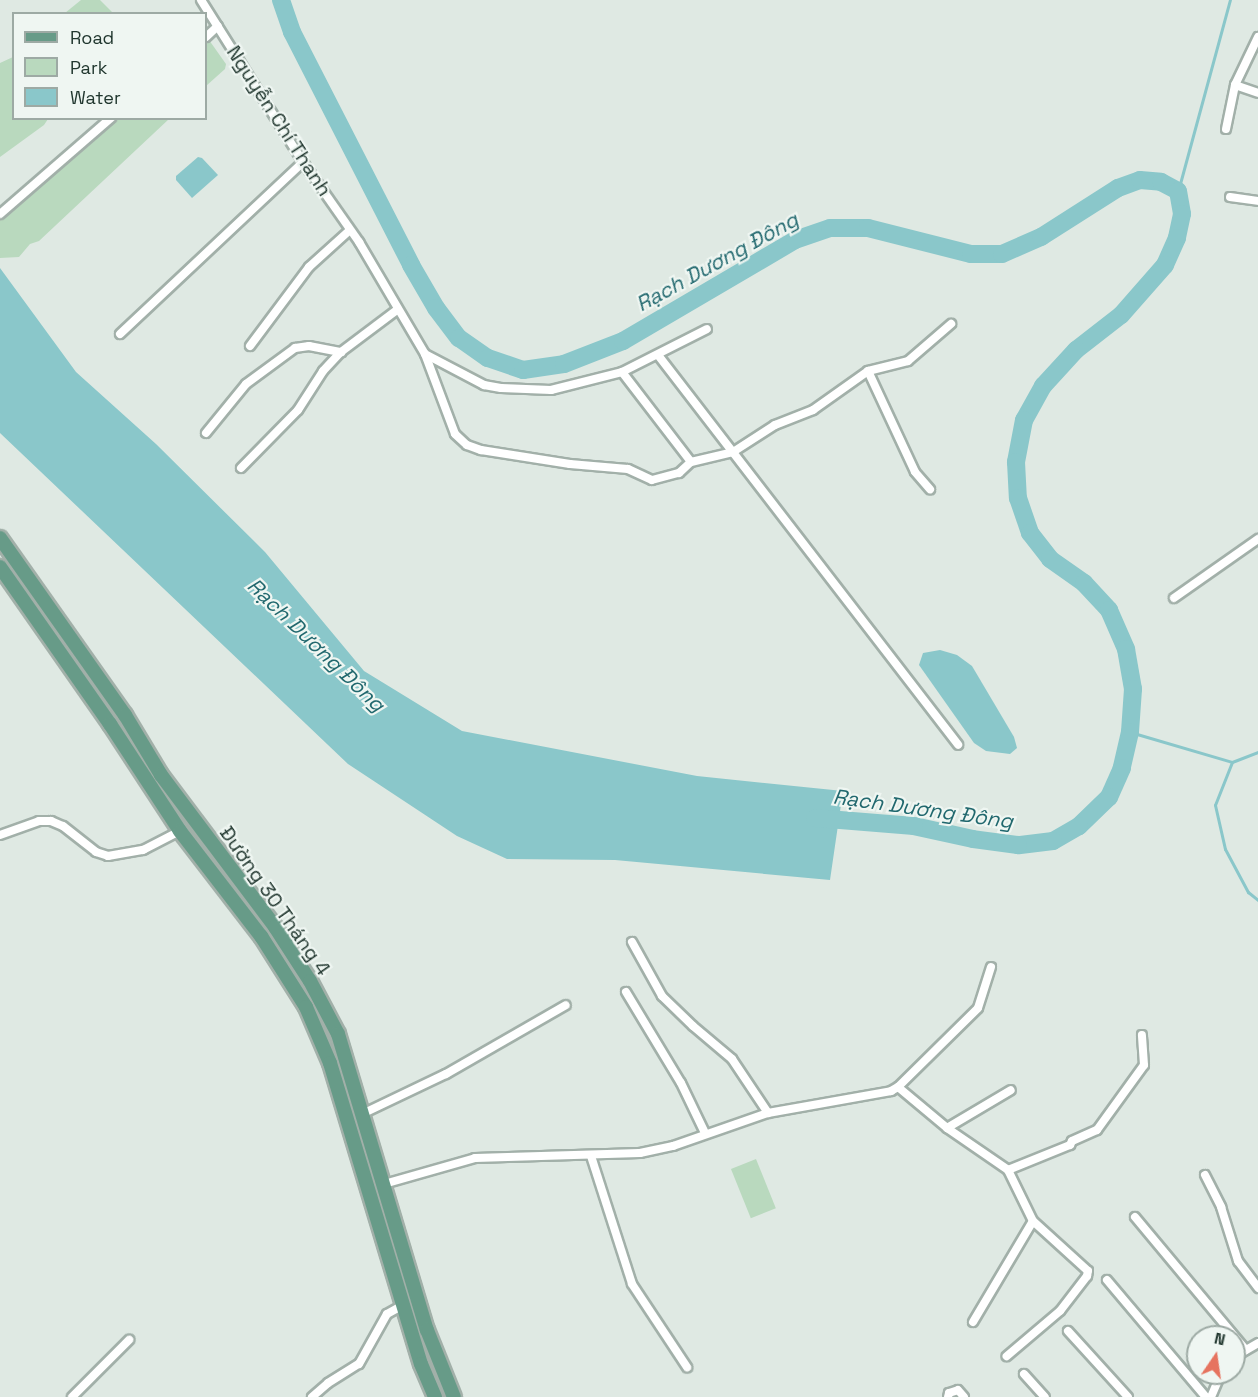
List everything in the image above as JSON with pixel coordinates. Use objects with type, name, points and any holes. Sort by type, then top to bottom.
[{"type":"main road","name":"Đường 30 Tháng 4","points":[[0,538],[125,715],[167,783],[275,927],[310,981],[338,1034],[427,1330],[454,1397]]},
{"type":"main road","name":"Đường 30 Tháng 4","points":[[0,567],[110,724],[180,831],[261,936],[306,1007],[330,1063],[421,1364],[435,1397]]},
{"type":"main road","points":[[110,724],[125,715]]},
{"type":"main road","points":[[261,936],[275,927]]},
{"type":"main road","points":[[369,1189],[384,1184]]},
{"type":"street","name":"Nguyễn Chí Thanh","points":[[201,0],[303,162],[358,242],[425,354],[455,434],[467,445],[482,450],[570,465],[628,470],[652,480],[679,472],[691,462],[733,452],[775,425],[813,410],[868,371],[908,360],[951,324]]},
{"type":"street","points":[[207,36],[218,26]]},
{"type":"street","points":[[1226,129],[1235,85],[1258,37]]},
{"type":"street","points":[[1235,85],[1258,93]]},
{"type":"street","points":[[0,214],[109,120]]},
{"type":"street","points":[[120,334],[303,162]]},
{"type":"street","points":[[1230,197],[1258,201]]},
{"type":"street","points":[[250,346],[309,267],[350,230]]},
{"type":"street","points":[[241,468],[298,410],[323,371],[341,352],[398,310]]},
{"type":"street","points":[[425,354],[472,380],[501,388],[551,390],[622,372],[706,329]]},
{"type":"street","points":[[206,433],[246,384],[295,348],[309,346],[341,352]]},
{"type":"street","points":[[658,355],[958,745]]},
{"type":"street","points":[[868,371],[915,471],[930,489]]},
{"type":"street","points":[[622,372],[691,462]]},
{"type":"street","points":[[1174,598],[1258,539]]},
{"type":"street","points":[[0,835],[39,821],[51,821],[63,826],[96,852],[108,856],[143,850],[180,831]]},
{"type":"street","points":[[633,942],[662,996],[732,1059],[768,1113]]},
{"type":"street","points":[[384,1184],[475,1158],[591,1156],[662,1148],[768,1113],[879,1095],[898,1087],[978,1008],[991,967]]},
{"type":"street","points":[[626,992],[681,1083],[705,1133]]},
{"type":"street","points":[[362,1114],[446,1074],[566,1005]]},
{"type":"street","points":[[1008,1170],[1070,1145],[1072,1141],[1097,1131],[1144,1065],[1142,1035]]},
{"type":"street","points":[[898,1087],[947,1128],[1008,1170],[1033,1221],[1085,1268],[1087,1276],[1055,1317],[1007,1356]]},
{"type":"street","points":[[947,1128],[1011,1090]]},
{"type":"street","points":[[591,1156],[632,1284],[687,1367]]},
{"type":"street","points":[[1205,1175],[1221,1207],[1238,1261],[1258,1288]]},
{"type":"street","points":[[1135,1217],[1225,1325]]},
{"type":"street","points":[[973,1322],[1033,1221]]},
{"type":"street","points":[[1107,1280],[1206,1397]]},
{"type":"street","points":[[312,1397],[328,1383],[359,1364],[387,1314],[404,1305]]},
{"type":"street","points":[[1068,1331],[1128,1397]]},
{"type":"street","points":[[72,1397],[129,1340]]},
{"type":"street","points":[[1246,1350],[1258,1344]]},
{"type":"street","points":[[1024,1374],[1045,1397]]},
{"type":"street","points":[[948,1397],[949,1393],[958,1390],[964,1397]]},
{"type":"green space","points":[[81,0],[100,0],[112,12],[66,12]]},
{"type":"green space","points":[[207,39],[226,64],[225,69],[207,85]]},
{"type":"green space","points":[[12,57],[12,120],[47,120],[44,125],[0,157],[0,63]]},
{"type":"green space","points":[[113,120],[168,120],[39,241],[30,244],[19,257],[0,258],[0,219]]},
{"type":"green space","points":[[756,1159],[776,1208],[751,1218],[731,1169]]},
{"type":"water","points":[[198,157],[202,158],[218,175],[192,198],[176,180],[176,176]]},
{"type":"water","points":[[0,268],[76,372],[156,444],[265,552],[364,671],[462,731],[697,776],[843,791],[830,880],[615,860],[507,859],[457,836],[348,764],[0,433]]},
{"type":"water","points":[[940,650],[957,655],[972,666],[1014,737],[1017,748],[1010,754],[986,751],[974,743],[919,665],[923,653]]},
{"type":"waterway","name":"Rạch Dương Đông","points":[[281,0],[292,32],[411,265],[436,308],[459,338],[488,358],[523,370],[564,364],[623,341],[795,240],[830,228],[868,228],[971,254],[1002,254],[1041,237],[1118,188],[1140,180],[1161,182],[1178,191],[1182,214],[1177,238],[1165,265],[1121,315],[1076,350],[1043,386],[1024,420],[1016,462],[1018,498],[1030,533],[1050,559],[1084,583],[1109,610],[1126,649],[1133,689],[1130,732],[1122,768],[1109,797],[1079,826],[1053,841],[1018,845],[973,839],[914,826],[815,818]]},
{"type":"waterway","points":[[1178,191],[1230,0]]},
{"type":"waterway","points":[[1130,732],[1232,762],[1258,752]]},
{"type":"waterway","points":[[1232,762],[1215,805],[1225,849],[1248,892],[1258,900]]}]
